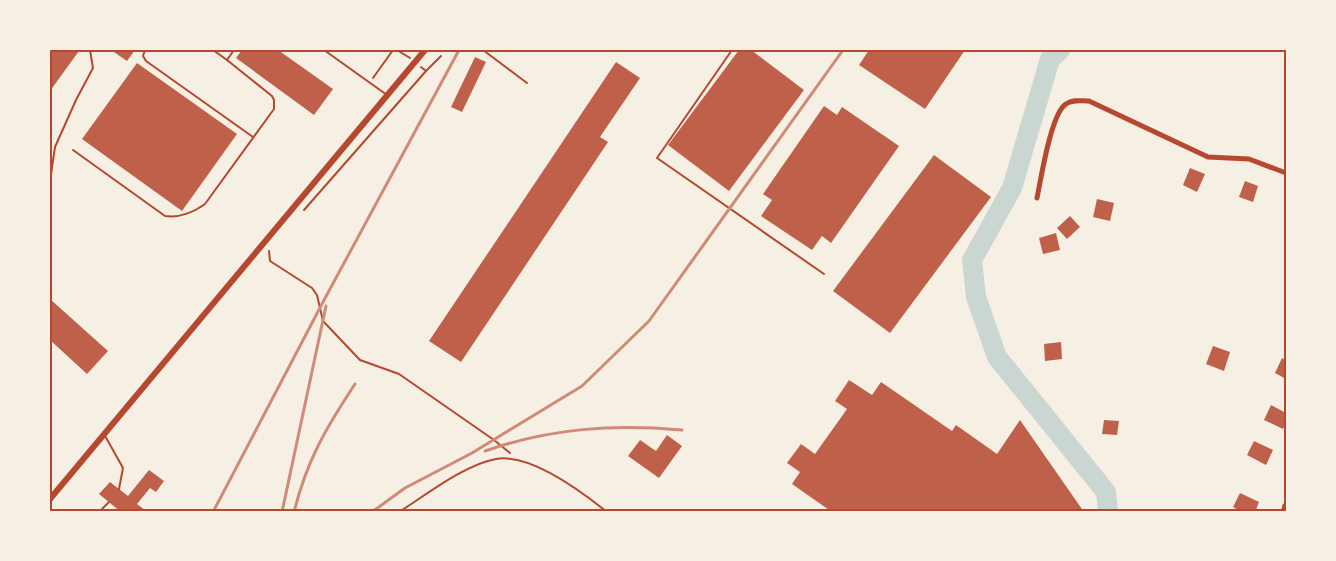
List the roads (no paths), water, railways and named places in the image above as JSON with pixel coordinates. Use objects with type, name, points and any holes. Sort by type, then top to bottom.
[{"type":"main road","points":[[1285,512],[1287,507]]},
{"type":"street","points":[[50,499],[424,50]]},
{"type":"street","points":[[1037,198],[1055,120],[1064,105],[1073,101],[1089,101],[1208,158],[1249,159],[1287,173]]},
{"type":"lane","points":[[50,181],[55,147],[93,68],[90,50]]},
{"type":"lane","points":[[145,50],[143,56],[146,61],[253,137]]},
{"type":"lane","points":[[73,150],[159,212],[172,217],[190,212],[205,204],[273,109],[274,100],[272,96],[213,50]]},
{"type":"lane","points":[[227,60],[234,50]]},
{"type":"lane","points":[[324,50],[387,95]]},
{"type":"lane","points":[[483,50],[527,83]]},
{"type":"lane","points":[[732,50],[657,158],[824,274]]},
{"type":"lane","points":[[104,434],[123,468],[119,489]]},
{"type":"lane","points":[[399,512],[468,469],[497,459],[519,460],[542,470],[576,488],[607,512]]},
{"type":"lane","points":[[99,512],[109,502]]},
{"type":"waterway","points":[[1060,50],[1050,59],[1012,188],[972,260],[976,297],[997,357],[1106,492],[1108,512]]},
{"type":"railway","points":[[213,512],[459,50]]},
{"type":"railway","points":[[372,512],[405,488],[472,453],[582,386],[649,321],[843,50]]},
{"type":"railway","points":[[282,512],[326,306]]},
{"type":"railway","points":[[294,512],[318,445],[355,384]]},
{"type":"railway","points":[[485,451],[534,437],[582,430],[607,428],[682,430]]}]
